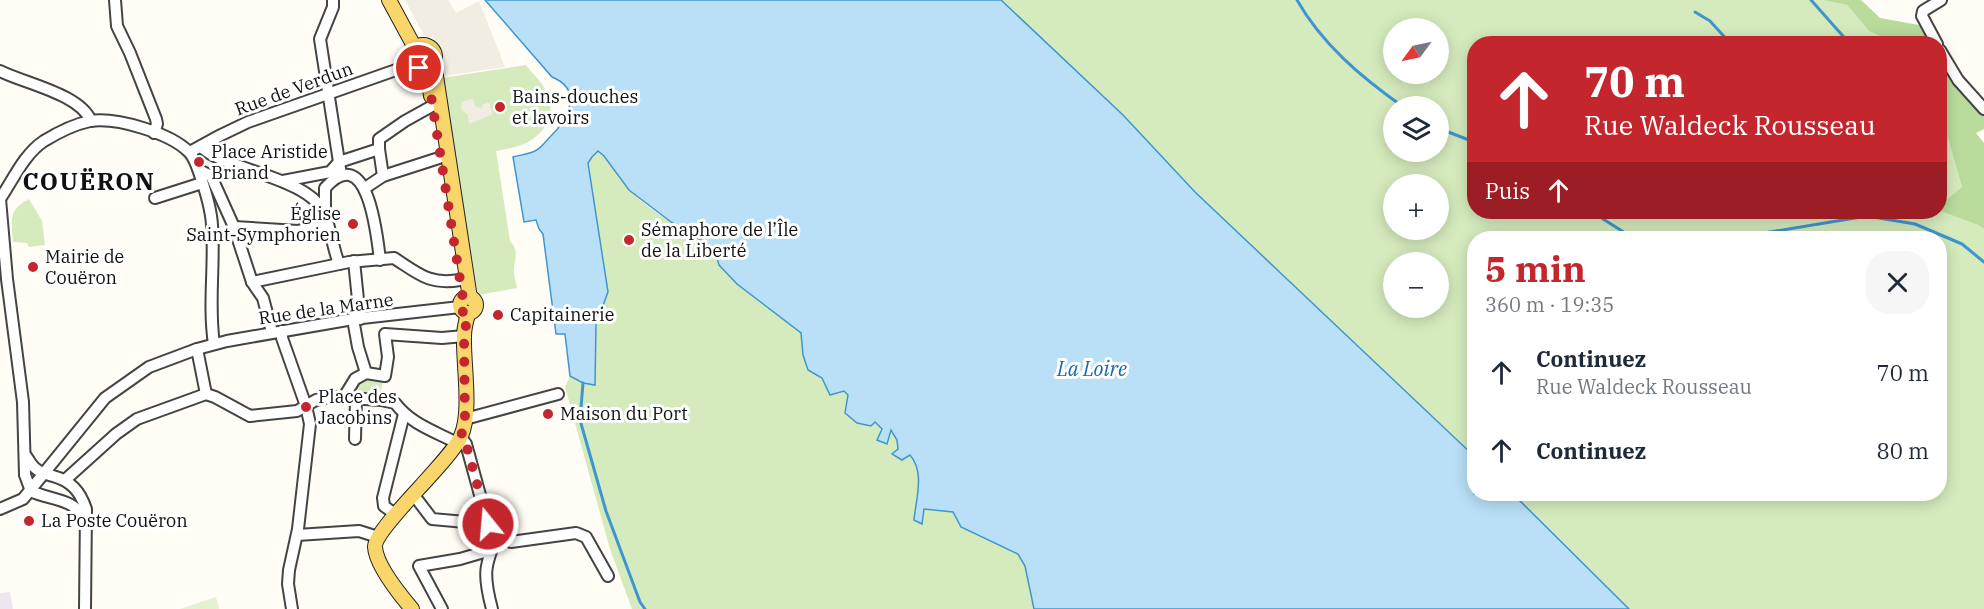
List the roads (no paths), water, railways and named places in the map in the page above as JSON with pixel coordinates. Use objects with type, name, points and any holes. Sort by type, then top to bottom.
[{"type":"main road","points":[[390,0],[420,47],[433,50],[435,56],[423,65]]},
{"type":"main road","points":[[398,0],[420,47]]},
{"type":"main road","points":[[420,47],[411,56],[423,65],[429,83],[439,158],[465,304]]},
{"type":"main road","points":[[412,609],[391,582],[376,551],[375,543],[457,442],[465,415],[465,304],[423,65]]},
{"type":"street","points":[[115,0],[117,26],[156,118],[154,133]]},
{"type":"street","points":[[333,0],[333,7],[320,39],[341,175]]},
{"type":"street","points":[[1933,36],[1922,16],[1923,11],[1941,0]]},
{"type":"street","points":[[1947,62],[1958,80],[1984,109]]},
{"type":"street","name":"Rue de Verdun","points":[[190,152],[223,134],[329,93],[423,65]]},
{"type":"street","points":[[0,70],[71,99],[82,107],[91,121]]},
{"type":"street","points":[[383,176],[379,139],[432,106]]},
{"type":"street","points":[[86,534],[78,509],[68,503],[43,497],[31,491],[25,475],[23,402],[7,279],[7,257],[0,199],[32,151],[44,141],[91,121],[122,123],[140,128],[172,140],[190,152],[199,170],[212,225],[211,277],[214,344]]},
{"type":"street","points":[[201,147],[217,158],[283,182],[304,192],[319,203],[347,262],[357,319],[358,347],[366,373]]},
{"type":"street","points":[[283,182],[330,172],[339,162],[379,149]]},
{"type":"street","points":[[365,188],[383,176],[439,158]]},
{"type":"street","points":[[199,170],[211,176],[234,227],[252,282],[282,338],[306,406],[310,428],[297,535],[288,584],[291,609]]},
{"type":"street","points":[[326,218],[325,188],[341,175],[353,176],[365,188],[376,230],[380,260]]},
{"type":"street","points":[[155,198],[202,183]]},
{"type":"street","points":[[234,227],[298,231],[326,218]]},
{"type":"street","points":[[252,282],[347,262],[394,258],[410,270],[435,281],[460,280]]},
{"type":"street","name":"Rue de la Marne","points":[[31,491],[105,398],[149,368],[214,344],[357,319],[465,304]]},
{"type":"street","points":[[344,397],[355,379],[366,373],[385,376],[388,357],[385,334],[442,338],[464,333]]},
{"type":"street","points":[[197,350],[206,394]]},
{"type":"street","points":[[65,480],[90,455],[137,419],[206,394],[250,416],[297,411],[316,400],[331,396],[377,399],[395,403],[413,421],[466,444],[488,524],[498,534],[511,542],[576,533],[586,537],[608,576]]},
{"type":"street","points":[[465,415],[558,394]]},
{"type":"street","points":[[355,440],[356,398]]},
{"type":"street","points":[[396,515],[384,506],[383,498],[404,414]]},
{"type":"street","points":[[26,456],[36,469],[44,474],[65,480],[78,492],[86,509],[85,609]]},
{"type":"street","points":[[0,509],[16,503],[31,491]]},
{"type":"street","points":[[68,503],[78,492]]},
{"type":"street","points":[[413,494],[432,519],[488,524]]},
{"type":"street","points":[[297,535],[359,531],[378,537]]},
{"type":"street","points":[[492,609],[485,583],[485,569],[498,534]]},
{"type":"street","points":[[442,609],[419,566],[460,560],[491,550]]},
{"type":"water","name":"La Loire","points":[[485,0],[1001,0],[1123,115],[1195,192],[1467,449],[1467,501],[1520,501],[1629,609],[1034,609],[1025,566],[1018,554],[961,527],[953,512],[924,509],[922,524],[914,520],[918,486],[917,469],[910,455],[902,460],[892,454],[898,449],[897,440],[891,430],[887,444],[877,440],[882,429],[875,422],[871,426],[857,423],[845,413],[848,395],[844,391],[830,395],[822,378],[808,370],[803,355],[801,333],[737,284],[719,265],[714,248],[671,222],[629,190],[598,151],[588,163],[608,292],[596,325],[595,385],[583,383],[570,376],[565,334],[556,334],[543,234],[536,220],[524,222],[513,157],[537,150],[556,131],[567,114],[570,106],[568,89],[552,77]]},
{"type":"waterway","points":[[1297,0],[1330,45],[1389,96]]},
{"type":"waterway","points":[[1811,0],[1843,36]]},
{"type":"waterway","points":[[1695,12],[1710,21],[1724,36]]},
{"type":"waterway","points":[[1449,132],[1467,139]]},
{"type":"waterway","points":[[1603,219],[1622,231]]},
{"type":"waterway","points":[[1776,231],[1849,219]]},
{"type":"waterway","points":[[1885,219],[1915,224],[1931,231]]},
{"type":"waterway","points":[[1947,238],[1962,244],[1984,262]]},
{"type":"waterway","points":[[583,383],[580,420],[606,511],[640,602],[645,609]]},
{"type":"place","name":"Bains-douches et lavoirs","points":[[500,107]]},
{"type":"place","name":"Place Aristide Briand","points":[[199,162]]},
{"type":"place","name":"Église Saint-Symphorien","points":[[353,224]]},
{"type":"place","name":"Sémaphore de l’Île de la Liberté","points":[[629,240]]},
{"type":"place","name":"Mairie de Couëron","points":[[33,267]]},
{"type":"place","name":"Capitainerie","points":[[498,315]]},
{"type":"place","name":"Place des Jacobins","points":[[306,407]]},
{"type":"place","name":"Maison du Port","points":[[548,414]]},
{"type":"place","name":"La Poste Couëron","points":[[29,521]]},
{"type":"district","name":"COUËRON","points":[[89,182]]}]
